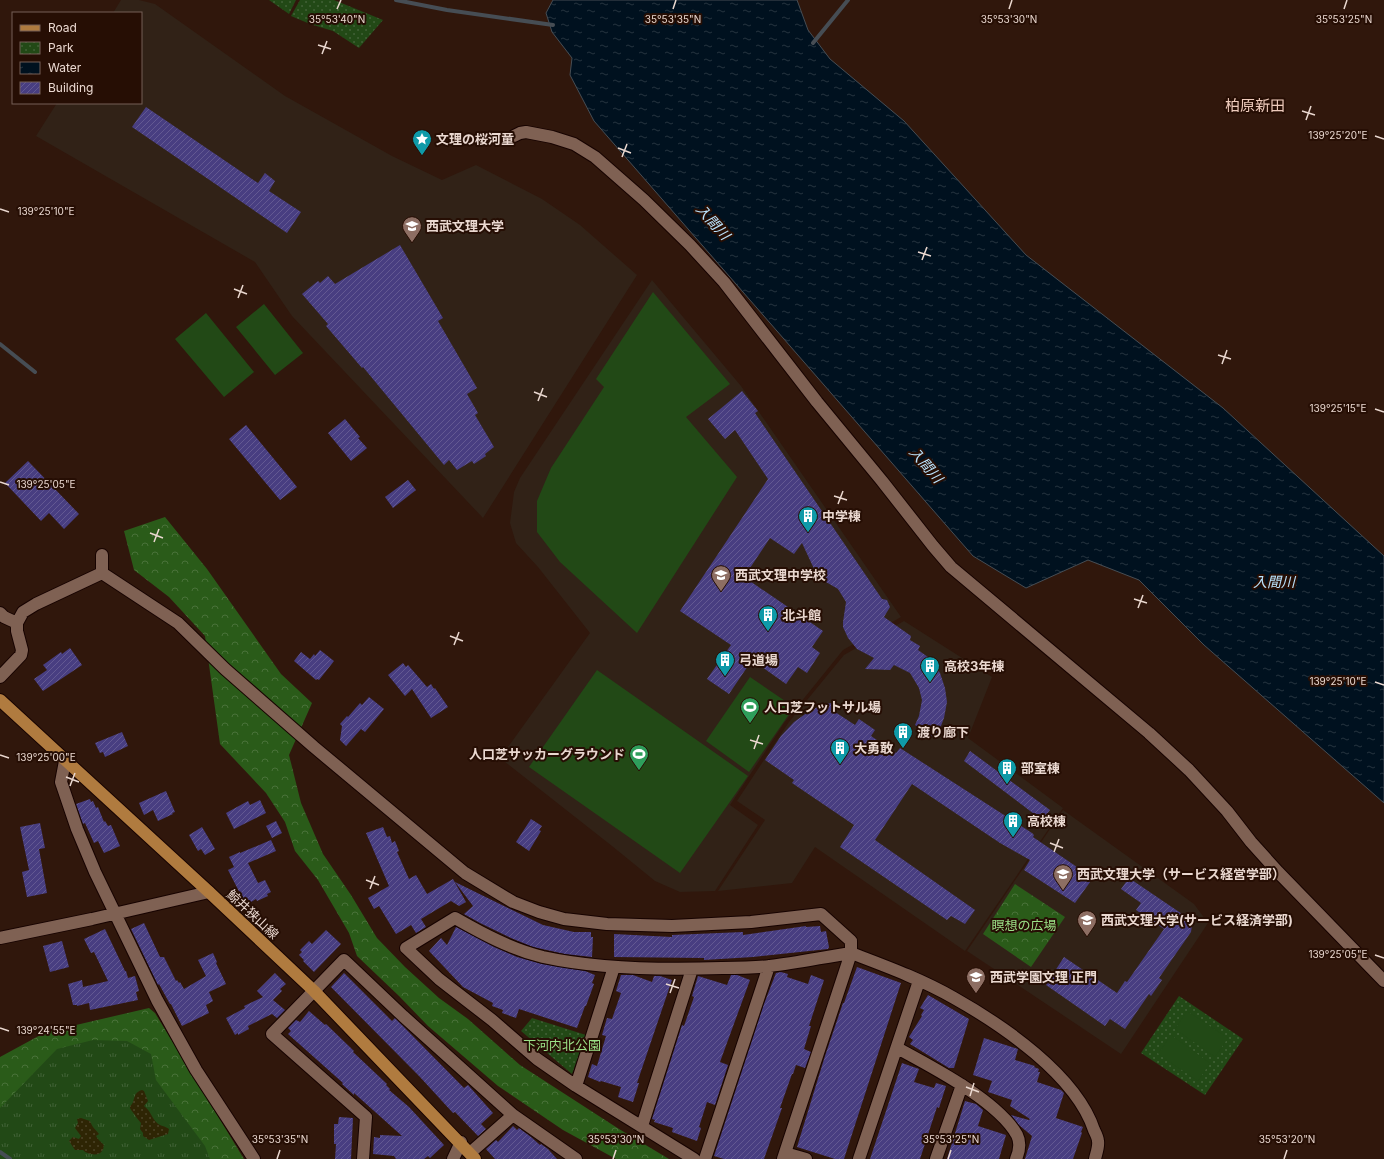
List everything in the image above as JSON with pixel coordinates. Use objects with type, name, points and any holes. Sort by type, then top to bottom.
[{"type":"main road","name":"鯨井狭山線","points":[[0,700],[209,892],[314,991],[473,1156]]},
{"type":"street","points":[[514,136],[526,132],[552,137],[574,144],[595,157],[655,210],[724,282],[817,402],[951,567],[1149,733],[1189,770],[1227,810],[1251,842],[1278,872],[1384,981]]},
{"type":"street","points":[[102,555],[102,573]]},
{"type":"street","points":[[0,677],[21,655],[22,650],[17,631],[17,623],[23,612],[36,604],[102,573]]},
{"type":"street","points":[[102,573],[178,623],[225,669],[308,742],[465,873],[513,902],[539,912],[564,919],[622,924],[672,926],[751,922],[821,914],[851,941],[851,953],[784,1156],[806,1159]]},
{"type":"street","points":[[0,613],[4,617],[17,623]]},
{"type":"street","points":[[65,760],[61,782],[77,829],[95,872],[157,1000],[196,1070],[254,1159]]},
{"type":"street","points":[[0,938],[92,919],[209,892]]},
{"type":"street","points":[[694,1159],[576,1086],[537,1059],[492,1020],[439,980],[406,948],[455,918],[493,939],[537,955],[578,963],[614,967],[692,969],[768,966],[851,953],[885,966],[952,997],[990,1020],[1021,1042],[1053,1071],[1075,1094],[1091,1119],[1099,1142],[1094,1159]]},
{"type":"street","points":[[363,1159],[366,1117],[272,1034],[344,960],[403,1016],[513,1114],[576,1159]]},
{"type":"street","points":[[705,1159],[768,966]]},
{"type":"street","points":[[576,1086],[614,967]]},
{"type":"street","points":[[642,1126],[692,969]]},
{"type":"street","points":[[859,1159],[919,981]]},
{"type":"street","points":[[897,1048],[962,1085],[1002,1116],[1018,1137],[1019,1149],[1016,1159]]},
{"type":"street","points":[[936,1159],[962,1085]]},
{"type":"street","points":[[473,1156],[513,1114]]},
{"type":"street","points":[[453,1159],[461,1142]]},
{"type":"shaded area","name":"西武文理大学","points":[[121,0],[139,0],[155,4],[285,96],[392,156],[442,180],[476,165],[542,199],[580,225],[637,275],[483,518],[292,316],[255,262],[36,136],[56,104],[142,104],[142,12],[114,12]]},
{"type":"shaded area","name":"西武文理中学校","points":[[652,280],[741,386],[901,617],[843,650],[784,723],[730,805],[758,825],[715,891],[680,892],[655,881],[500,758],[590,633],[538,567],[516,543],[510,523],[514,492],[520,478]]},
{"type":"shaded area","points":[[904,621],[992,677],[968,738],[1063,808],[965,951],[815,847],[792,883],[718,891],[765,820],[737,801],[789,722],[844,655]]},
{"type":"shaded area","name":"西武文理大学(サービス経済学部)","points":[[1063,810],[1194,904],[1208,923],[1121,1054],[967,951]]},
{"type":"green space","points":[[269,0],[296,0],[289,14]]},
{"type":"green space","points":[[300,0],[334,0],[383,20],[359,48],[333,31],[291,16]]},
{"type":"green space","points":[[653,292],[730,384],[686,417],[737,477],[637,633],[560,562],[537,532],[537,501],[551,468],[604,387],[596,379]]},
{"type":"green space","points":[[264,304],[303,353],[275,375],[236,327]]},
{"type":"green space","points":[[206,313],[254,372],[224,397],[175,339]]},
{"type":"green space","points":[[165,517],[207,569],[281,674],[312,703],[289,755],[301,803],[323,854],[351,895],[377,938],[405,967],[439,998],[468,1019],[520,1065],[619,1129],[669,1159],[616,1159],[563,1130],[498,1086],[428,1026],[357,956],[349,933],[318,880],[295,851],[285,822],[266,793],[220,744],[205,636],[169,597],[134,570],[124,531]]},
{"type":"green space","name":"人口芝サッカーグラウンド","points":[[597,670],[748,776],[680,873],[529,767]]},
{"type":"green space","name":"人口芝フットサル場","points":[[750,677],[794,707],[749,772],[706,741]]},
{"type":"green space","name":"瞑想の広場","points":[[1015,884],[1065,917],[1031,967],[983,934]]},
{"type":"green space","points":[[1179,996],[1243,1039],[1205,1095],[1141,1053]]},
{"type":"green space","points":[[149,1008],[155,1013],[244,1159],[210,1159],[205,1146],[156,1080],[151,1054],[127,1041],[93,1040],[57,1049],[0,1108],[0,1057],[46,1032]]},
{"type":"green space","points":[[1187,1011],[1228,1038],[1215,1057],[1175,1029]]},
{"type":"green space","name":"下河内北公園","points":[[532,1018],[586,1035],[572,1074],[521,1031]]},
{"type":"green space","points":[[146,1026],[226,1159],[0,1159],[0,1061]]},
{"type":"green space","points":[[1171,1035],[1210,1063],[1198,1081],[1158,1054]]},
{"type":"sand","points":[[142,1090],[144,1091],[148,1101],[144,1106],[157,1123],[169,1129],[168,1134],[149,1140],[143,1136],[140,1129],[141,1123],[130,1108],[136,1094]]},
{"type":"sand","points":[[81,1118],[90,1121],[99,1134],[96,1136],[104,1145],[103,1150],[100,1153],[92,1154],[83,1150],[75,1150],[69,1141],[73,1137],[79,1139],[81,1136],[75,1128],[78,1123],[77,1119]]},
{"type":"water","name":"入間川","points":[[553,0],[797,0],[808,30],[830,59],[904,121],[1026,255],[1223,408],[1384,556],[1384,803],[1204,645],[1139,580],[1088,560],[1026,588],[973,556],[594,121],[570,75],[572,58],[552,32],[546,13]]},
{"type":"building","points":[[146,107],[258,183],[265,173],[275,181],[269,191],[301,212],[287,233],[132,127]]},
{"type":"building","points":[[400,245],[443,318],[438,321],[477,388],[467,394],[478,413],[475,415],[494,447],[485,454],[486,456],[474,464],[472,461],[457,470],[449,460],[444,465],[363,367],[362,368],[326,326],[328,324],[302,294],[318,281],[320,283],[328,276],[335,284]]},
{"type":"building","points":[[742,391],[758,411],[755,413],[882,599],[887,600],[890,607],[884,617],[911,636],[910,640],[920,646],[918,650],[928,657],[940,673],[945,688],[947,702],[944,718],[936,739],[915,725],[919,716],[922,700],[919,688],[910,673],[894,665],[890,670],[865,669],[874,658],[857,649],[848,638],[843,627],[846,602],[838,589],[826,582],[816,573],[802,543],[794,554],[770,538],[744,577],[823,631],[812,647],[820,653],[807,673],[798,667],[786,684],[752,660],[729,694],[707,679],[731,645],[680,611],[768,479],[735,430],[725,439],[708,419]]},
{"type":"building","points":[[345,419],[367,448],[351,461],[328,433]]},
{"type":"building","points":[[246,425],[297,487],[280,500],[229,439]]},
{"type":"building","points":[[28,461],[79,514],[64,529],[49,513],[41,521],[5,483]]},
{"type":"building","points":[[408,480],[416,490],[393,508],[385,497]]},
{"type":"building","points":[[70,648],[82,665],[43,691],[34,679],[47,670],[43,665],[61,652],[62,654]]},
{"type":"building","points":[[320,650],[334,661],[319,680],[316,680],[294,661],[301,652],[310,659]]},
{"type":"building","points":[[403,663],[406,667],[408,665],[427,687],[431,684],[448,707],[431,718],[412,689],[405,696],[388,675]]},
{"type":"building","points":[[369,697],[384,709],[365,732],[361,729],[346,746],[340,740],[342,726],[340,724],[360,703],[362,705]]},
{"type":"building","points":[[832,703],[832,710],[855,725],[859,719],[875,730],[871,736],[896,753],[900,748],[1032,833],[1034,835],[1033,837],[1093,878],[1075,903],[1024,870],[1030,860],[1000,843],[912,784],[875,840],[975,910],[965,924],[951,916],[947,920],[840,847],[854,825],[792,783],[794,780],[765,760],[781,736],[794,722],[811,710],[825,704]]},
{"type":"building","points":[[122,732],[128,746],[105,757],[103,752],[100,753],[95,743]]},
{"type":"building","name":"部室棟","points":[[970,751],[1050,810],[1042,820],[964,761]]},
{"type":"building","points":[[166,791],[175,812],[158,821],[153,810],[144,815],[139,803]]},
{"type":"building","points":[[90,799],[91,802],[93,801],[96,808],[98,807],[104,822],[105,821],[108,826],[111,825],[120,846],[104,853],[98,841],[94,843],[85,823],[83,824],[76,804]]},
{"type":"building","points":[[260,800],[266,813],[234,829],[226,813],[248,801],[250,805]]},
{"type":"building","points":[[531,819],[542,826],[539,830],[541,831],[529,851],[516,842]]},
{"type":"building","points":[[276,821],[282,833],[272,838],[266,826]]},
{"type":"building","points":[[40,823],[45,848],[39,849],[47,893],[27,897],[22,872],[29,870],[20,827]]},
{"type":"building","points":[[202,827],[215,849],[205,855],[201,849],[198,851],[189,835]]},
{"type":"building","points":[[383,827],[387,837],[390,836],[392,843],[395,841],[399,851],[397,852],[409,879],[416,875],[427,894],[453,879],[466,902],[459,906],[451,901],[421,919],[426,927],[416,933],[411,925],[396,934],[379,906],[374,909],[368,898],[389,886],[366,833]]},
{"type":"building","points":[[271,840],[276,851],[248,863],[258,883],[265,880],[271,892],[267,894],[268,896],[257,901],[256,899],[246,905],[228,870],[234,867],[229,857]]},
{"type":"building","points":[[1129,878],[1188,918],[1192,925],[1191,932],[1159,978],[1162,980],[1151,996],[1149,994],[1125,1029],[1110,1019],[1105,1026],[1046,985],[1064,957],[1117,993],[1125,981],[1127,982],[1164,929],[1136,910],[1141,903],[1121,889]]},
{"type":"building","points":[[455,882],[543,925],[574,932],[591,932],[591,937],[593,937],[592,957],[565,954],[533,947],[480,923],[464,914],[473,906]]},
{"type":"building","points":[[144,923],[160,957],[164,957],[176,981],[177,980],[179,983],[180,982],[184,989],[206,976],[198,960],[213,953],[226,984],[209,992],[213,1001],[206,1005],[209,1013],[182,1026],[171,1004],[159,984],[158,985],[131,929]]},
{"type":"building","points":[[806,926],[820,926],[821,932],[826,931],[829,947],[828,949],[753,957],[704,960],[704,958],[614,957],[614,934],[672,937],[672,935],[743,932],[743,935]]},
{"type":"building","points":[[456,927],[517,957],[542,964],[585,971],[595,975],[592,983],[594,984],[577,1028],[519,1009],[516,1018],[502,1013],[503,1010],[492,1006],[493,1003],[463,987],[429,951],[441,938],[447,945]]},
{"type":"building","points":[[105,929],[128,978],[135,976],[139,991],[136,992],[138,1000],[90,1010],[89,1003],[77,1006],[73,1005],[68,984],[82,980],[83,987],[108,981],[94,952],[91,953],[84,939]]},
{"type":"building","points":[[326,930],[341,944],[314,972],[299,955],[302,952],[300,950],[309,941],[312,944]]},
{"type":"building","points":[[62,941],[69,967],[50,972],[43,946]]},
{"type":"building","points":[[857,967],[901,983],[844,1159],[835,1159],[797,1147],[825,1056]]},
{"type":"building","points":[[781,972],[788,974],[787,977],[808,984],[811,975],[824,980],[809,1026],[811,1026],[804,1049],[811,1052],[805,1068],[796,1065],[792,1074],[764,1159],[724,1159],[714,1156],[764,1004],[776,973]]},
{"type":"building","points":[[275,973],[286,984],[280,989],[282,991],[273,1000],[285,1010],[277,1018],[272,1014],[248,1026],[249,1029],[235,1035],[226,1018],[245,1008],[244,1006],[263,997],[257,991]]},
{"type":"building","points":[[344,973],[392,1021],[395,1018],[464,1088],[468,1085],[493,1113],[481,1124],[486,1129],[478,1136],[455,1112],[453,1113],[420,1077],[331,987]]},
{"type":"building","points":[[621,975],[633,975],[652,982],[654,976],[660,976],[672,980],[637,1083],[639,1083],[633,1102],[618,1097],[621,1087],[601,1081],[600,1082],[588,1077],[592,1064],[597,1066],[606,1036],[602,1035],[607,1018],[612,1019],[621,993],[616,991]]},
{"type":"building","points":[[731,975],[737,975],[750,980],[720,1062],[728,1065],[715,1105],[707,1102],[699,1127],[701,1128],[697,1141],[672,1132],[673,1128],[654,1122],[655,1120],[652,1119],[682,1025],[684,1026],[694,997],[692,996],[698,976],[727,985]]},
{"type":"building","points":[[928,995],[969,1019],[954,1068],[949,1068],[910,1044],[913,1040],[909,1037],[922,1016],[921,1015],[924,1010],[920,1008]]},
{"type":"building","points":[[309,1011],[325,1025],[326,1024],[354,1051],[353,1052],[387,1084],[386,1085],[390,1089],[389,1090],[409,1107],[444,1145],[430,1158],[428,1156],[424,1159],[396,1159],[394,1156],[373,1154],[374,1137],[380,1138],[380,1135],[402,1136],[354,1093],[354,1095],[342,1084],[343,1083],[288,1034],[291,1031],[288,1028],[296,1020],[300,1022]]},
{"type":"building","points":[[984,1038],[1018,1049],[1015,1060],[1035,1066],[1034,1067],[1039,1069],[1038,1072],[1040,1072],[1037,1082],[1061,1090],[1064,1093],[1056,1118],[1083,1127],[1073,1159],[1025,1159],[1032,1136],[1019,1125],[1011,1115],[1030,1119],[1010,1106],[1012,1100],[988,1092],[992,1081],[973,1075]]},
{"type":"building","points":[[902,1063],[919,1069],[914,1082],[934,1088],[936,1083],[946,1086],[939,1108],[937,1107],[920,1159],[870,1159]]},
{"type":"building","points":[[965,1101],[976,1104],[983,1110],[978,1126],[1006,1135],[999,1159],[947,1159]]},
{"type":"building","points":[[339,1117],[353,1118],[351,1159],[335,1159],[336,1144],[334,1144],[334,1124],[338,1124]]},
{"type":"building","points":[[513,1126],[517,1130],[519,1128],[540,1145],[541,1144],[548,1149],[557,1159],[495,1159],[486,1149],[496,1140],[498,1142]]},
{"type":"waterway","points":[[396,0],[447,10],[553,25]]},
{"type":"waterway","points":[[813,43],[848,0]]},
{"type":"waterway","points":[[0,344],[35,372]]},
{"type":"waterway","points":[[0,1152],[10,1159]]},
{"type":"place","name":"文理の桜河童","points":[[422,156]]},
{"type":"place","name":"西武文理大学","points":[[412,243]]},
{"type":"place","name":"中学棟","points":[[808,533]]},
{"type":"place","name":"西武文理中学校","points":[[721,592]]},
{"type":"place","name":"北斗館","points":[[768,632]]},
{"type":"place","name":"弓道場","points":[[725,677]]},
{"type":"place","name":"高校3年棟","points":[[930,683]]},
{"type":"place","name":"人口芝フットサル場","points":[[750,724]]},
{"type":"place","name":"渡り廊下","points":[[903,749]]},
{"type":"place","name":"大勇敢","points":[[840,765]]},
{"type":"place","name":"人口芝サッカーグラウンド","points":[[639,771]]},
{"type":"place","name":"部室棟","points":[[1007,785]]},
{"type":"place","name":"高校棟","points":[[1013,838]]},
{"type":"place","name":"西武文理大学（サービス経営学部）","points":[[1063,891]]},
{"type":"place","name":"西武文理大学(サービス経済学部)","points":[[1087,937]]},
{"type":"place","name":"西武学園文理 正門","points":[[976,994]]},
{"type":"district","name":"柏原新田","points":[[1255,106]]}]
